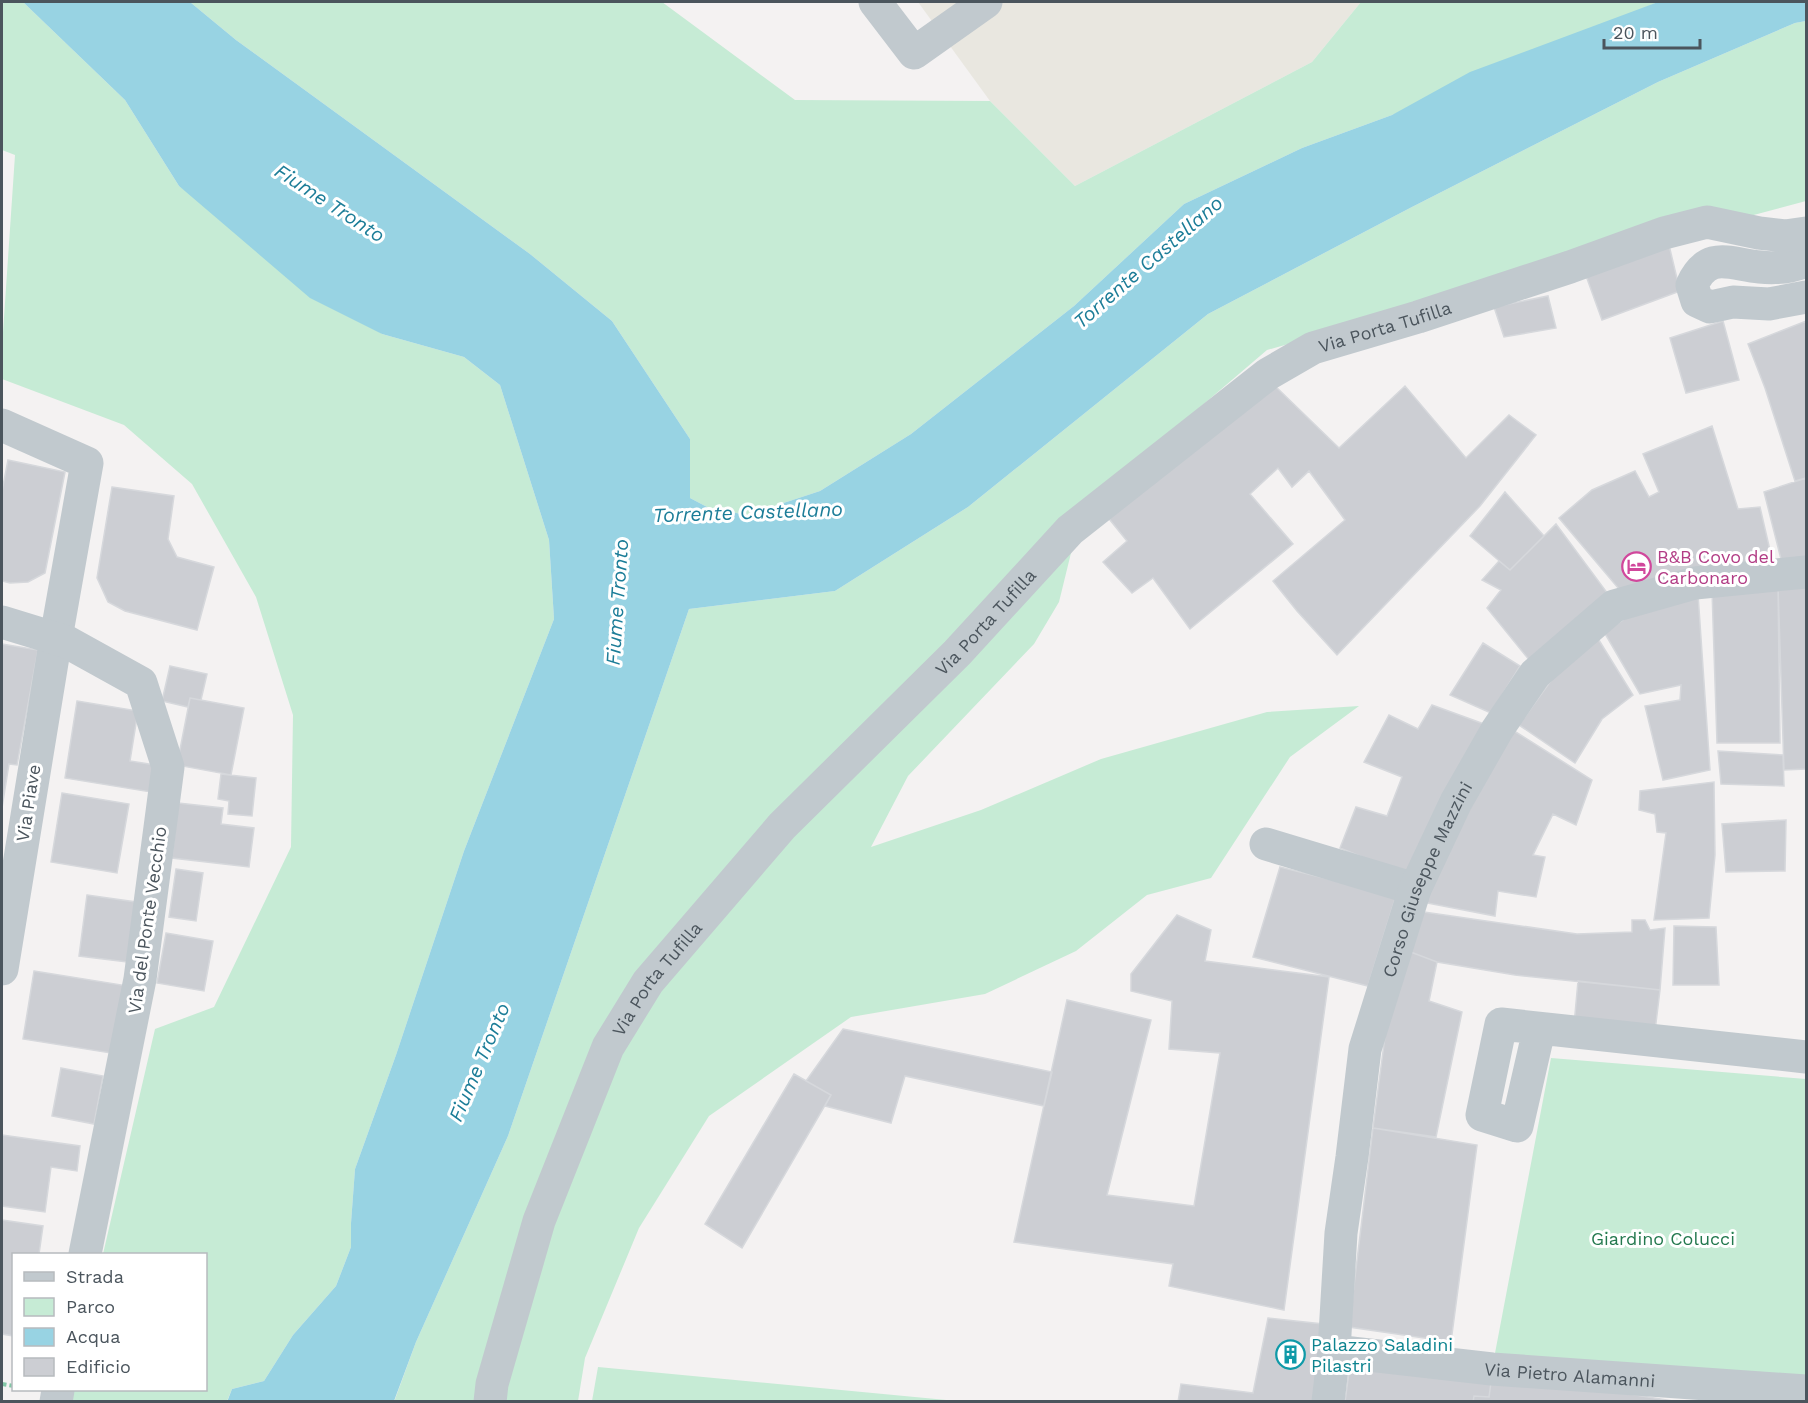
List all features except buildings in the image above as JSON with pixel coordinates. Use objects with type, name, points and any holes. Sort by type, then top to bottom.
[{"type":"street","points":[[875,2],[914,53],[986,2]]},
{"type":"street","name":"Via Porta Tufilla","points":[[490,1401],[492,1384],[539,1221],[608,1047],[648,982],[782,826],[957,653],[1070,530],[1268,374],[1313,348],[1418,317],[1664,233],[1707,222],[1777,235],[1806,233]]},
{"type":"street","points":[[1806,261],[1789,268],[1762,268],[1732,262],[1714,262],[1699,270],[1692,285],[1697,302],[1710,307],[1733,302],[1769,304],[1806,297]]},
{"type":"street","name":"Via Piave","points":[[2,425],[87,463],[8,892],[2,969]]},
{"type":"street","name":"Corso Giuseppe Mazzini","points":[[1328,1401],[1334,1351],[1341,1233],[1365,1049],[1415,889],[1456,802],[1497,730],[1535,674],[1614,606],[1695,583],[1806,572]]},
{"type":"street","name":"Via del Ponte Vecchio","points":[[2,622],[56,638],[141,683],[168,768],[140,979],[85,1253]]},
{"type":"street","points":[[1266,844],[1415,889]]},
{"type":"street","points":[[1539,1030],[1806,1057]]},
{"type":"street","name":"Via Pietro Alamanni","points":[[1334,1351],[1492,1370],[1733,1394],[1806,1391]]},
{"type":"shaded area","points":[[918,2],[1361,2],[1312,62],[1075,186],[990,101]]},
{"type":"green space","points":[[2,2],[23,2],[125,100],[179,186],[382,334],[464,357],[500,385],[549,540],[554,619],[464,851],[396,1055],[355,1169],[351,1247],[336,1286],[293,1335],[264,1381],[232,1389],[227,1401],[68,1401],[71,1391],[207,1391],[207,1253],[103,1253],[155,1029],[214,1007],[291,847],[293,715],[256,597],[192,484],[124,425],[2,379],[2,347],[15,155],[2,150]]},
{"type":"green space","points":[[190,2],[662,2],[795,100],[990,101],[1075,186],[1312,62],[1361,2],[1658,2],[1392,115],[1302,148],[1184,204],[1074,306],[911,434],[820,491],[747,515],[709,508],[690,498],[690,439],[612,321],[530,254],[236,40]]},
{"type":"green space","points":[[1806,21],[1806,201],[1558,267],[1267,350],[1082,508],[1059,602],[1034,644],[908,776],[871,847],[981,810],[1101,759],[1267,712],[1359,706],[1290,757],[1211,878],[1147,895],[1076,951],[985,994],[851,1017],[709,1116],[639,1228],[585,1358],[578,1401],[394,1402],[416,1342],[508,1136],[689,609],[835,591],[968,507],[1208,314],[1658,82],[1795,23]]},
{"type":"green space","name":"Giardino Colucci","points":[[1551,1058],[1806,1079],[1806,1391],[1492,1369]]},
{"type":"green space","points":[[598,1367],[957,1401],[592,1401]]},
{"type":"water","points":[[23,2],[190,2],[236,40],[530,254],[612,321],[690,439],[690,498],[709,508],[747,515],[820,491],[911,434],[1074,306],[1184,204],[1302,148],[1392,115],[1470,72],[1658,2],[1806,2],[1806,21],[1795,23],[1658,82],[1208,314],[968,507],[835,591],[689,609],[508,1136],[416,1342],[394,1401],[227,1402],[232,1389],[264,1381],[293,1335],[336,1286],[351,1247],[355,1169],[396,1055],[464,851],[554,619],[549,540],[500,385],[464,357],[382,334],[310,298],[179,186],[125,100]]},
{"type":"place","name":"B&B Covo del Carbonaro","points":[[1636,566]]},
{"type":"place","name":"Palazzo Saladini Pilastri","points":[[1290,1354]]},
{"type":"water label","name":"Fiume Tronto","points":[[330,203]]},
{"type":"water label","name":"Torrente Castellano","points":[[1148,262]]},
{"type":"water label","name":"Torrente Castellano","points":[[748,512]]},
{"type":"water label","name":"Fiume Tronto","points":[[617,602]]},
{"type":"water label","name":"Fiume Tronto","points":[[479,1062]]}]
